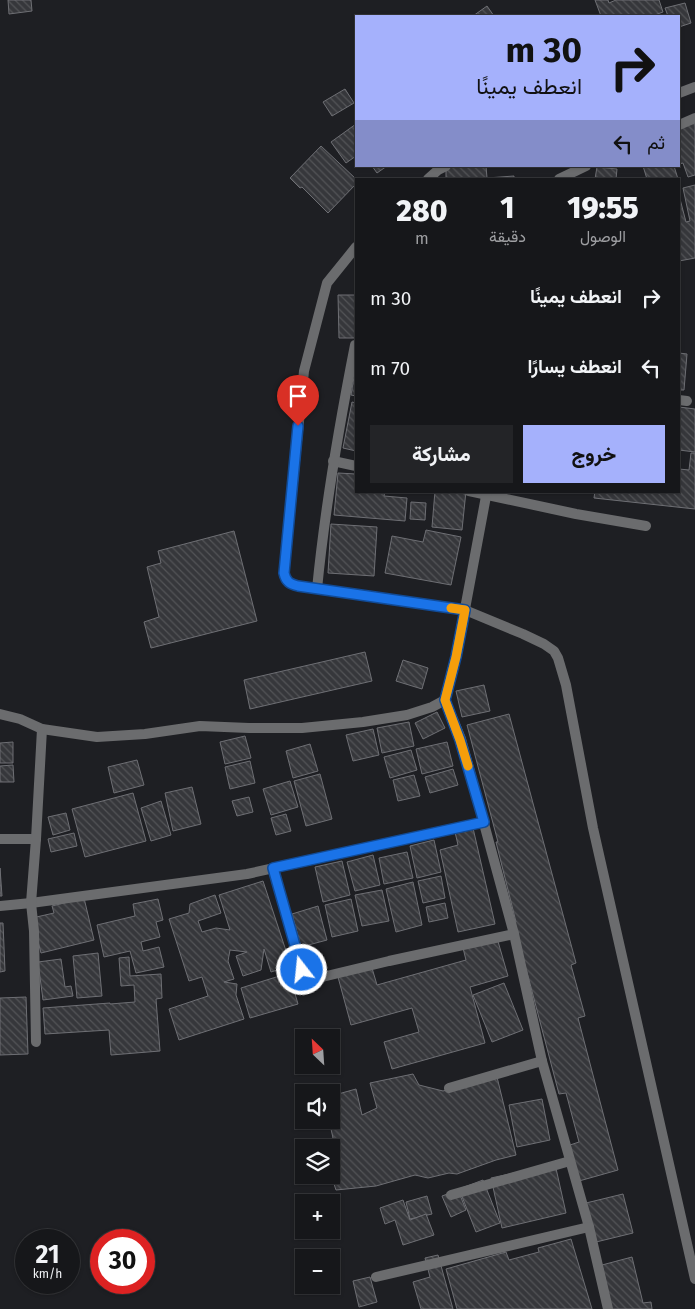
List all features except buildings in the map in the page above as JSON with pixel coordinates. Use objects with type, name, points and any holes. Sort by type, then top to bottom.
[{"type":"street","points":[[680,93],[695,87]]},
{"type":"street","points":[[680,125],[695,118]]},
{"type":"street","points":[[429,178],[444,167]]},
{"type":"street","points":[[561,178],[584,167]]},
{"type":"street","points":[[355,248],[327,283],[304,371],[284,573],[285,579],[290,584],[465,610],[544,644],[554,651],[560,663],[566,685],[593,828],[695,1279]]},
{"type":"street","points":[[316,588],[333,460],[355,345]]},
{"type":"street","points":[[333,460],[355,466]]},
{"type":"street","points":[[608,1309],[589,1227],[542,1061],[514,934],[460,740],[445,700],[456,657],[487,493],[576,514],[646,526]]},
{"type":"street","points":[[0,714],[20,719],[42,729],[97,737],[145,734],[200,726],[302,728],[364,722],[407,715],[432,707],[445,700]]},
{"type":"street","points":[[36,1042],[34,930],[31,904],[42,729]]},
{"type":"street","points":[[0,906],[31,904],[247,874],[484,822]]},
{"type":"street","points":[[0,839],[36,839]]},
{"type":"street","points":[[273,868],[302,970],[308,978],[314,979],[514,934]]},
{"type":"street","points":[[449,1088],[542,1061]]},
{"type":"street","points":[[450,1195],[570,1161]]},
{"type":"street","points":[[376,1277],[589,1227]]},
{"type":"slow traffic","points":[[451,608],[465,610],[445,700],[468,766]]},
{"type":"route","points":[[298,426],[284,573],[285,579],[290,584],[298,586],[465,610],[445,700],[460,740],[484,822],[273,868],[302,970]]}]
